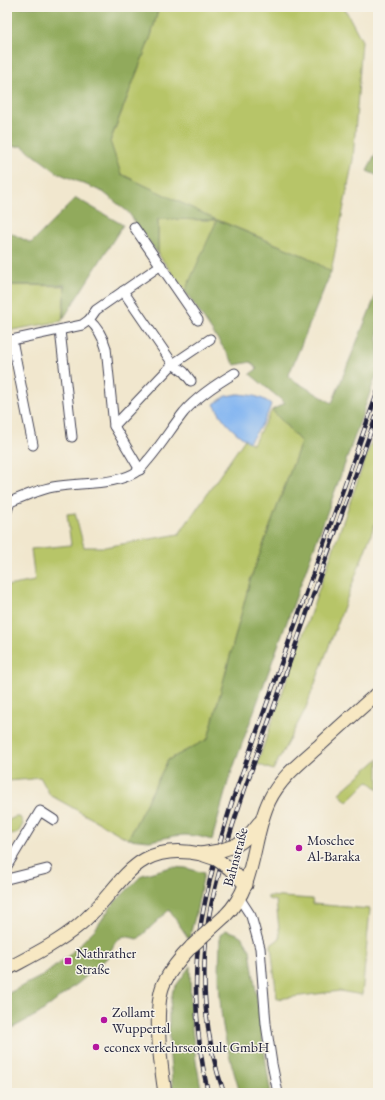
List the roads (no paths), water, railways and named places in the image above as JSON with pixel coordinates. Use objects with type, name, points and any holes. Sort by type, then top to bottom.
[{"type":"main road","name":"Bahnstraße","points":[[165,1093],[159,1021],[161,994],[164,984],[171,971],[192,946],[234,908],[240,898],[246,885],[261,820],[279,784],[303,760],[378,694]]},
{"type":"main road","points":[[7,969],[60,939],[79,926],[104,900],[121,878],[134,867],[147,859],[162,853],[219,851],[234,846],[242,842],[261,820]]},
{"type":"main road","points":[[196,853],[216,859],[229,868],[246,885]]},
{"type":"main road","points":[[7,978],[34,954]]},
{"type":"street","points":[[134,228],[198,320]]},
{"type":"street","points":[[32,445],[10,341],[82,325],[89,320],[96,310],[161,265]]},
{"type":"street","points":[[123,291],[173,364],[184,372],[191,381]]},
{"type":"street","points":[[89,320],[104,340],[106,348],[114,426],[140,470]]},
{"type":"street","points":[[60,330],[72,436]]},
{"type":"street","points":[[114,426],[173,364],[210,339]]},
{"type":"street","points":[[8,503],[33,492],[52,487],[106,482],[121,478],[140,470],[159,448],[199,392],[235,373]]},
{"type":"street","points":[[7,866],[40,811],[54,820]]},
{"type":"street","points":[[7,879],[47,869]]},
{"type":"street","points":[[240,898],[251,916],[259,943],[266,1024],[278,1093]]},
{"type":"water","points":[[238,394],[251,395],[271,404],[265,419],[249,442],[229,426],[214,404],[226,396]]},
{"type":"railway","points":[[208,1093],[198,1030],[196,987],[198,944],[211,876],[233,799],[378,391]]},
{"type":"railway","points":[[224,1093],[212,1052],[206,1009],[204,966],[209,914],[224,854],[245,789],[378,411]]},
{"type":"place","name":"Moschee Al-Baraka","points":[[299,848]]},
{"type":"place","name":"Nathrather Straße","points":[[68,961]]},
{"type":"place","name":"Zollamt Wuppertal","points":[[104,1020]]},
{"type":"place","name":"econex verkehrsconsult GmbH","points":[[96,1047]]}]
